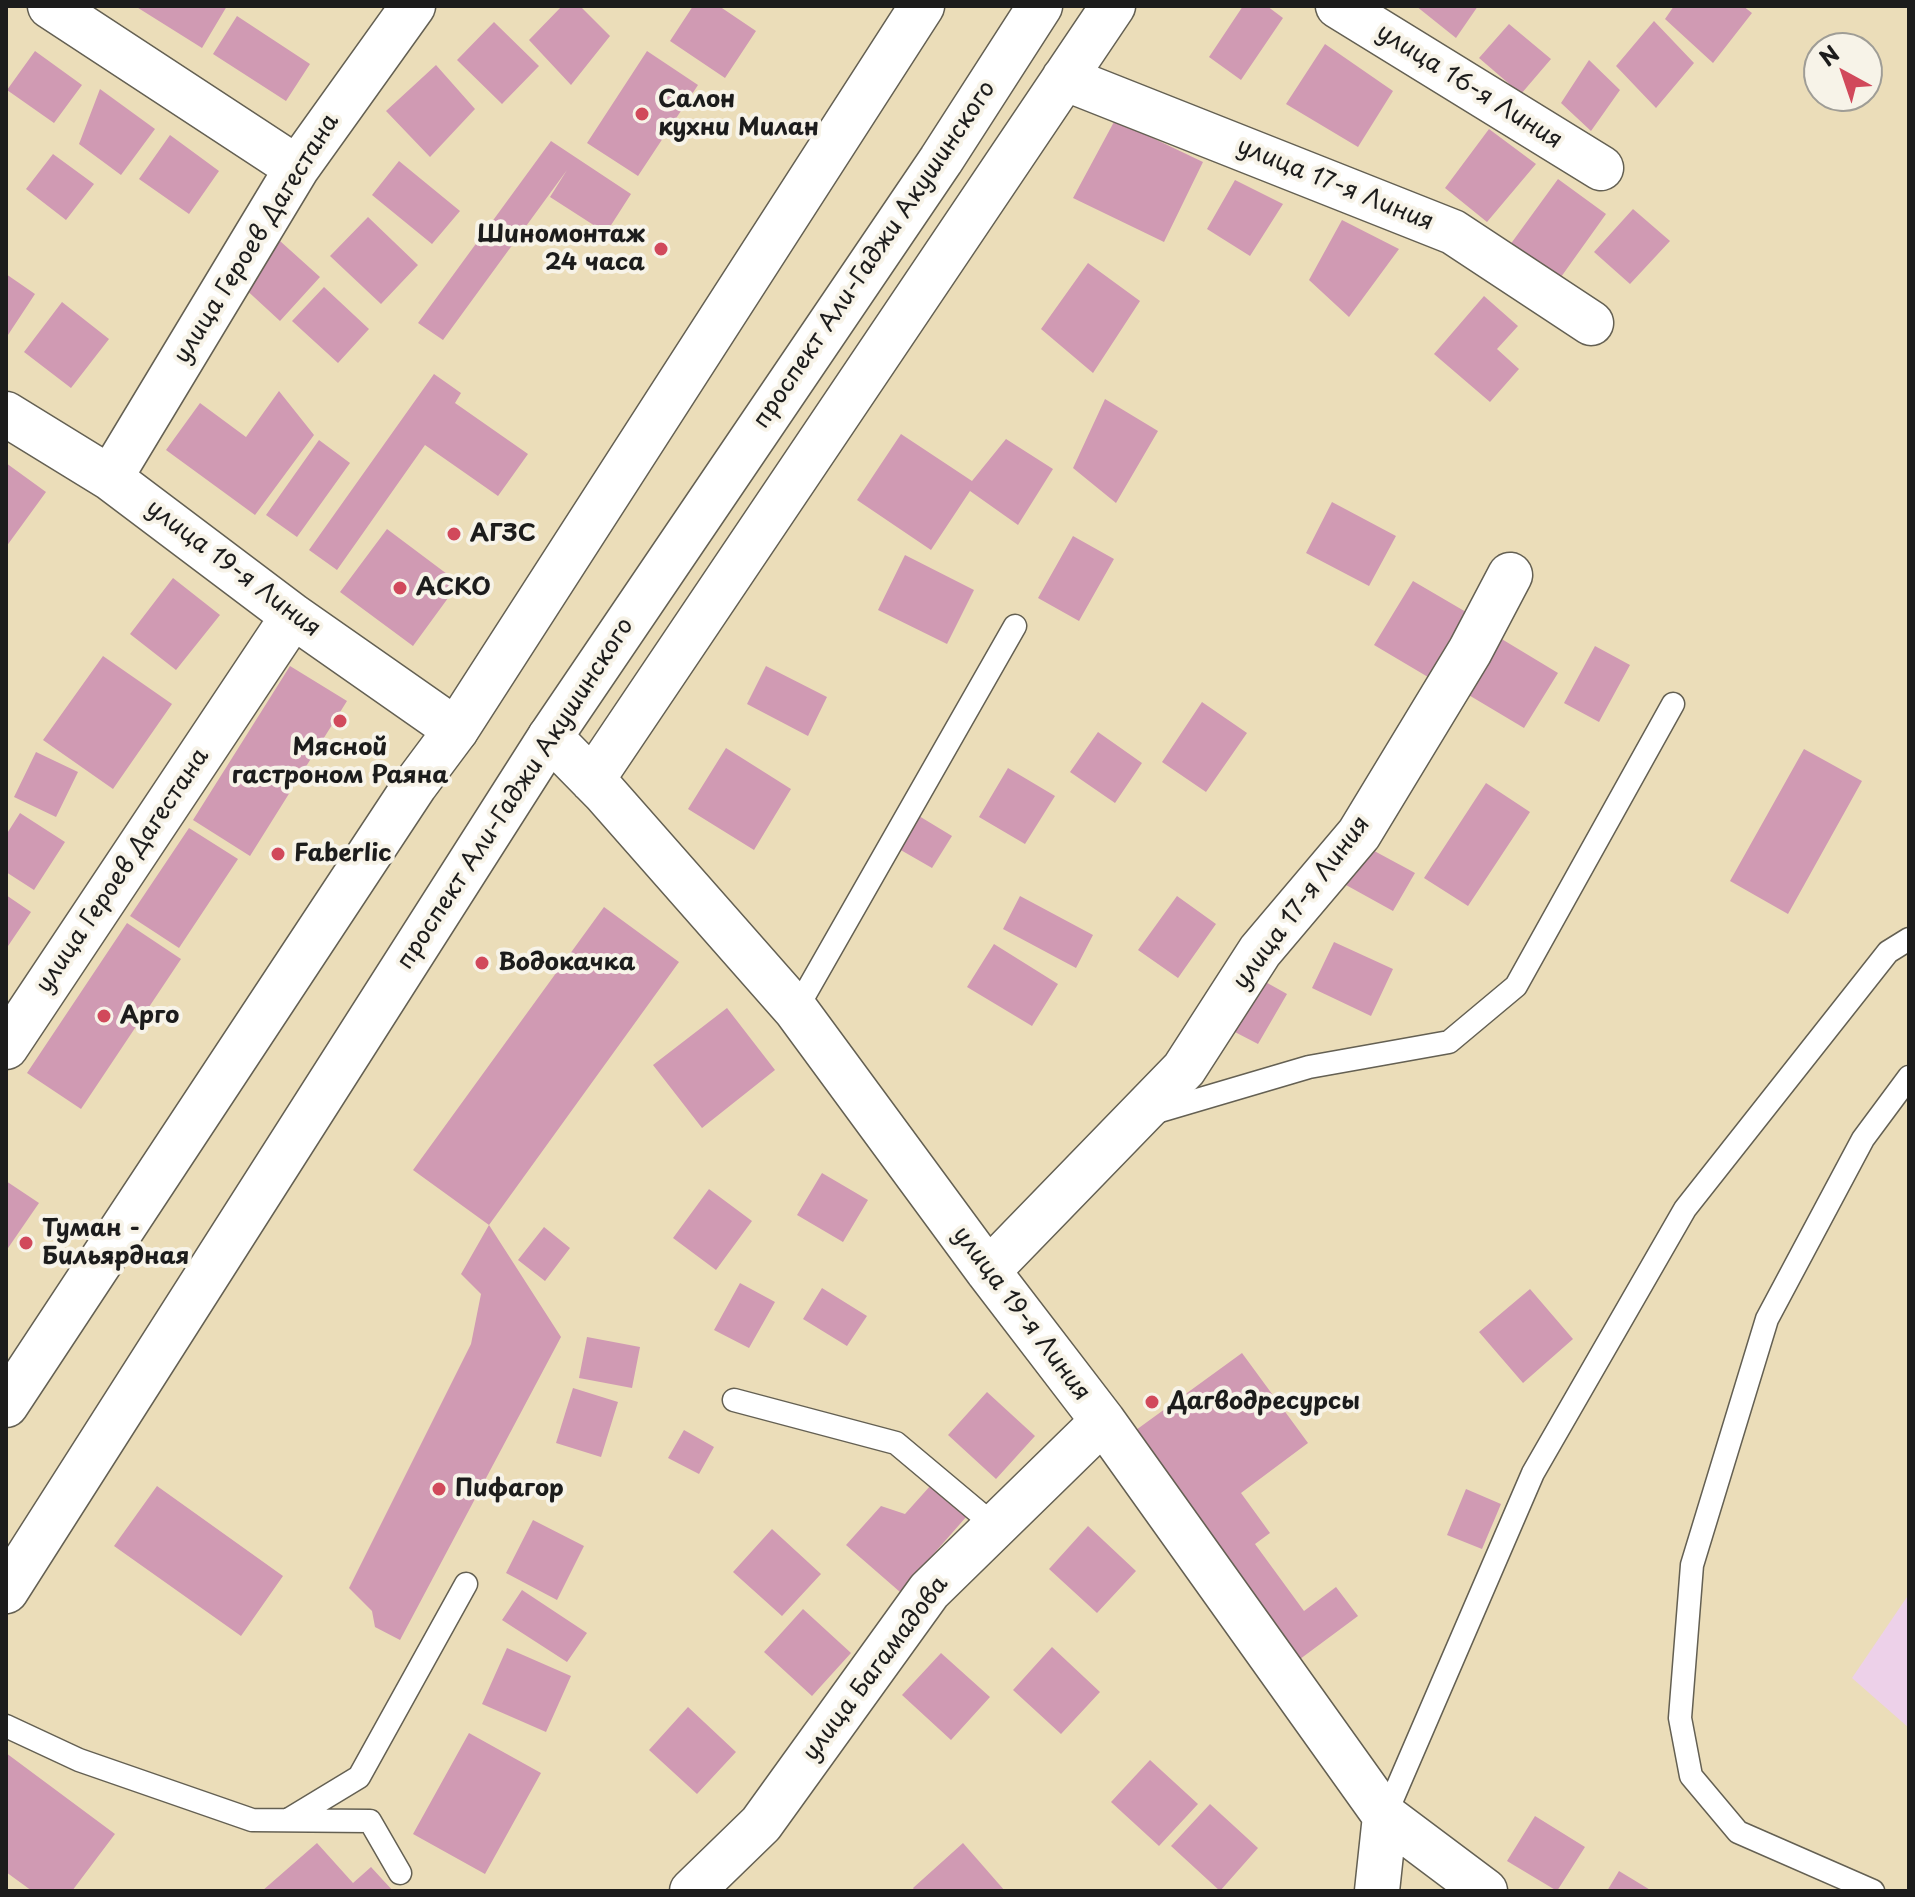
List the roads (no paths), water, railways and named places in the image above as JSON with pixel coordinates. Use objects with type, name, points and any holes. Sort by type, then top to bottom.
[{"type":"street","points":[[50,6],[297,168]]},
{"type":"street","name":"улица Героев Дагестана","points":[[110,478],[297,168],[413,6]]},
{"type":"street","points":[[6,1405],[415,785],[456,730],[922,6]]},
{"type":"street","name":"проспект Али-Гаджи Акушинского","points":[[6,1591],[550,737],[941,160],[1040,6]]},
{"type":"street","points":[[592,780],[1113,6]]},
{"type":"street","name":"улица 16-я Линия","points":[[1338,6],[1601,168]]},
{"type":"street","name":"улица 17-я Линия","points":[[1064,78],[1453,232],[1591,323]]},
{"type":"street","name":"улица 19-я Линия","points":[[6,414],[110,478],[293,616],[456,730]]},
{"type":"street","name":"улица 17-я Линия","points":[[988,1271],[1184,1069],[1260,951],[1359,834],[1470,651],[1510,575]]},
{"type":"street","name":"улица Героев Дагестана","points":[[6,1047],[293,616]]},
{"type":"street","name":"улица 19-я Линия","points":[[550,737],[592,780],[796,1010],[1103,1421],[1385,1816],[1485,1891]]},
{"type":"street","name":"улица Багамадова","points":[[692,1891],[761,1824],[929,1591],[1103,1421]]},
{"type":"street","points":[[1377,1891],[1385,1816]]},
{"type":"lane","points":[[796,1010],[1015,626]]},
{"type":"lane","points":[[1136,1118],[1309,1067],[1449,1042],[1516,986],[1673,704]]},
{"type":"lane","points":[[1385,1816],[1533,1473],[1685,1209],[1888,952],[1909,939]]},
{"type":"lane","points":[[1873,1891],[1738,1832],[1691,1776],[1680,1718],[1692,1565],[1767,1319],[1863,1139],[1909,1077]]},
{"type":"lane","points":[[734,1400],[896,1443],[995,1526]]},
{"type":"lane","points":[[287,1820],[359,1777],[466,1584]]},
{"type":"lane","points":[[6,1726],[79,1760],[252,1820],[370,1821],[400,1873]]},
{"type":"place","name":"Салон кухни Милан","points":[[642,114]]},
{"type":"place","name":"Шиномонтаж 24 часа","points":[[661,249]]},
{"type":"place","name":"АГЗС","points":[[454,534]]},
{"type":"place","name":"АСКО","points":[[400,588]]},
{"type":"place","name":"Мясной гастроном Раяна","points":[[340,721]]},
{"type":"place","name":"Faberlic","points":[[278,854]]},
{"type":"place","name":"Водокачка","points":[[482,963]]},
{"type":"place","name":"Арго","points":[[104,1016]]},
{"type":"place","name":"Туман - Бильярдная","points":[[26,1243]]},
{"type":"place","name":"Дагводресурсы","points":[[1152,1402]]},
{"type":"place","name":"Пифагор","points":[[439,1489]]}]
